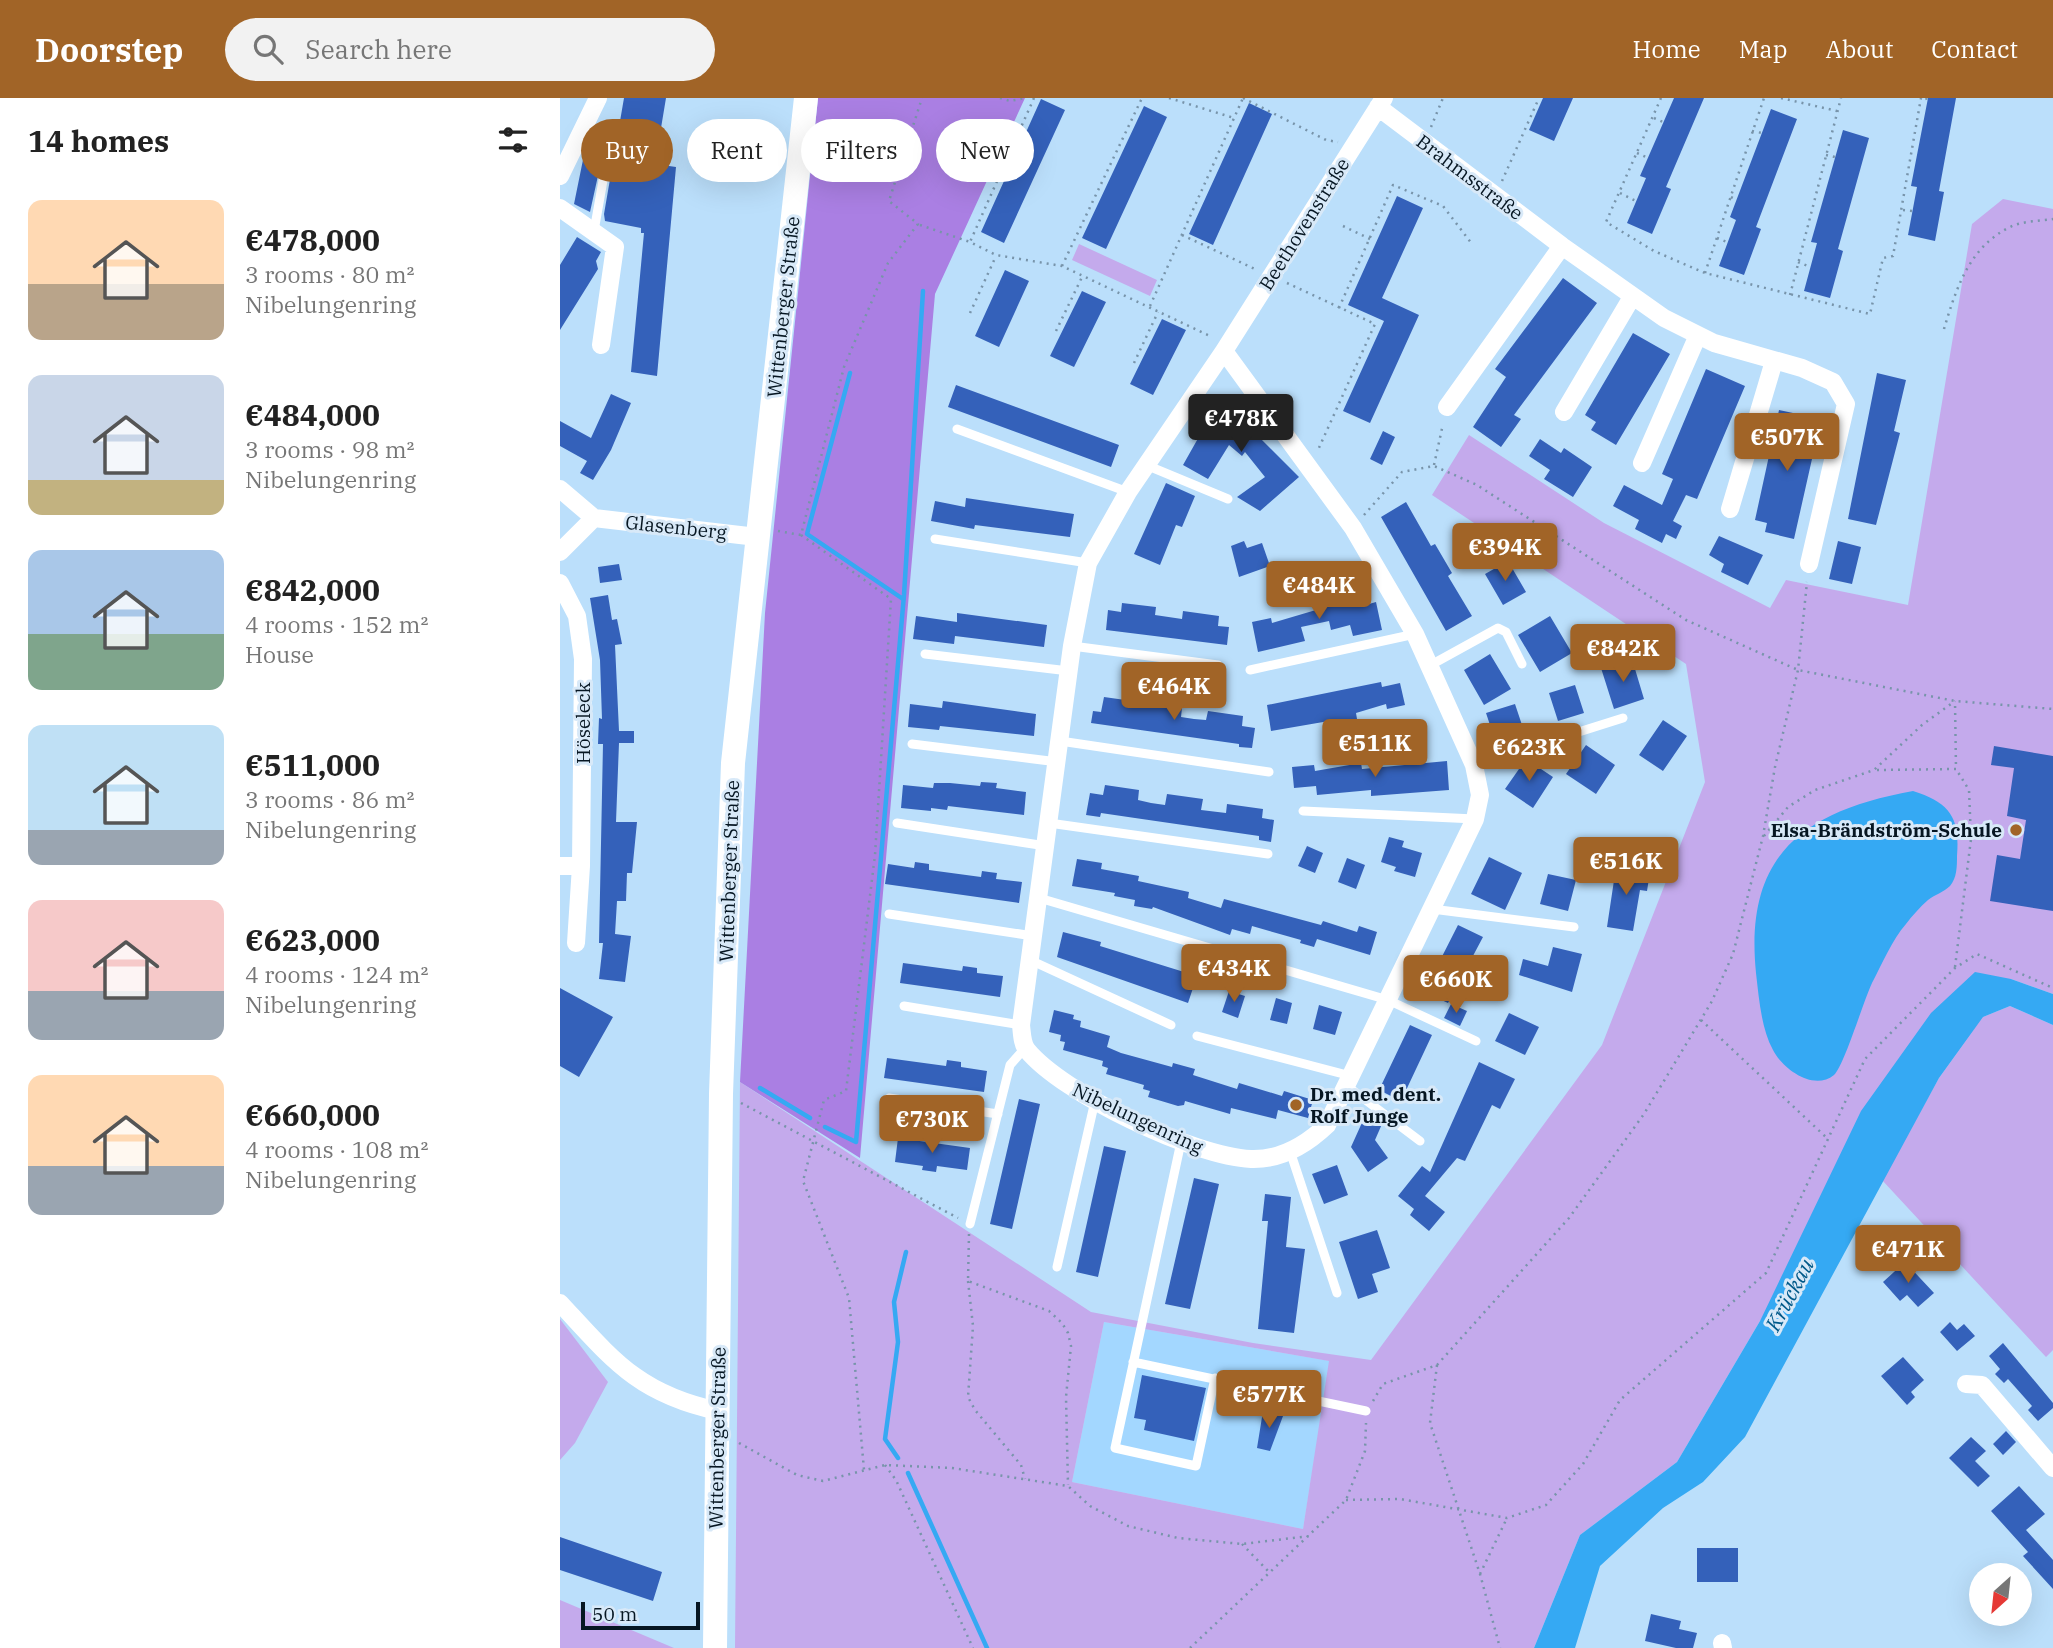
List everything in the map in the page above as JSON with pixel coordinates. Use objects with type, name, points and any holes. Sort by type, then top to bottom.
[{"type":"main road","name":"Wittenberger Straße","points":[[715,1648],[721,1094],[733,763],[806,98]]},
{"type":"street","points":[[560,176],[598,98]]},
{"type":"street","name":"Beethovenstraße","points":[[1224,351],[1381,103]]},
{"type":"street","name":"Brahmsstraße","points":[[1381,103],[1424,142],[1495,197],[1632,297],[1698,335],[1833,382],[1846,404],[1809,564]]},
{"type":"street","points":[[560,208],[615,247],[601,345]]},
{"type":"street","points":[[1447,407],[1562,246]]},
{"type":"street","points":[[1564,412],[1632,297]]},
{"type":"street","points":[[1642,463],[1698,335]]},
{"type":"street","points":[[1025,1048],[1021,1025],[1072,646],[1088,563],[1128,492],[1224,351]]},
{"type":"street","name":"Nibelungenring","points":[[1025,1048],[1045,1069],[1096,1100],[1181,1142],[1215,1154],[1252,1159],[1290,1151],[1310,1141],[1327,1125],[1475,819],[1480,795],[1474,765],[1415,634],[1353,528],[1224,351]]},
{"type":"street","points":[[1730,509],[1774,361]]},
{"type":"street","points":[[560,489],[594,518],[560,552]]},
{"type":"street","name":"Glasenberg","points":[[594,518],[757,533]]},
{"type":"street","name":"Höseleck","points":[[560,583],[577,616],[583,659],[581,866],[576,943]]},
{"type":"street","points":[[560,866],[581,866]]},
{"type":"street","points":[[560,1303],[605,1354],[631,1376],[718,1421]]},
{"type":"street","points":[[1966,1384],[1982,1385],[2053,1468]]},
{"type":"lane","points":[[594,231],[603,182]]},
{"type":"lane","points":[[957,429],[1128,492]]},
{"type":"lane","points":[[1146,465],[1228,499]]},
{"type":"lane","points":[[935,539],[1088,563]]},
{"type":"lane","points":[[1429,666],[1498,628],[1506,632],[1522,664]]},
{"type":"lane","points":[[1250,670],[1415,634]]},
{"type":"lane","points":[[1072,646],[1218,665]]},
{"type":"lane","points":[[925,654],[1069,671]]},
{"type":"lane","points":[[1474,765],[1623,718]]},
{"type":"lane","points":[[1060,741],[1269,772]]},
{"type":"lane","points":[[912,744],[1058,762]]},
{"type":"lane","points":[[1303,811],[1475,819]]},
{"type":"lane","points":[[897,823],[1046,846]]},
{"type":"lane","points":[[1049,823],[1268,854]]},
{"type":"lane","points":[[1039,898],[1388,1000],[1476,1041]]},
{"type":"lane","points":[[1432,909],[1574,926]]},
{"type":"lane","points":[[889,914],[1034,936]]},
{"type":"lane","points":[[1030,960],[1171,1025]]},
{"type":"lane","points":[[904,1006],[1021,1025]]},
{"type":"lane","points":[[1197,1036],[1349,1081],[1420,1141]]},
{"type":"lane","points":[[970,1224],[1010,1065],[1025,1048]]},
{"type":"lane","points":[[889,1098],[998,1114]]},
{"type":"lane","points":[[1057,1267],[1096,1100]]},
{"type":"lane","points":[[1181,1142],[1115,1448],[1196,1466],[1215,1378]]},
{"type":"lane","points":[[1290,1151],[1337,1293]]},
{"type":"lane","points":[[1133,1362],[1366,1411]]},
{"type":"path","points":[[922,98],[889,201],[918,224],[970,242],[996,255],[1062,266],[1083,275],[1214,338],[1224,351]]},
{"type":"path","points":[[1000,98],[1010,101],[1025,98]]},
{"type":"path","points":[[970,242],[1034,98]]},
{"type":"path","points":[[1062,266],[1142,98]]},
{"type":"path","points":[[1170,98],[1234,118]]},
{"type":"path","points":[[1150,307],[1243,98],[1326,141],[1355,143]]},
{"type":"path","points":[[1424,142],[1443,98]]},
{"type":"path","points":[[1495,197],[1539,98]]},
{"type":"path","points":[[1661,98],[1606,222],[1654,251],[1705,273],[1870,314],[1882,258],[1893,256],[1916,126],[1925,99]]},
{"type":"path","points":[[1705,273],[1763,98]]},
{"type":"path","points":[[1781,98],[1837,111]]},
{"type":"path","points":[[1790,295],[1841,98]]},
{"type":"path","points":[[1653,117],[1663,122]]},
{"type":"path","points":[[1916,126],[1922,129]]},
{"type":"path","points":[[1752,131],[1762,133]]},
{"type":"path","points":[[1637,153],[1648,158]]},
{"type":"path","points":[[1826,155],[1835,157]]},
{"type":"path","points":[[1743,160],[1751,163]]},
{"type":"path","points":[[1909,165],[1915,167]]},
{"type":"path","points":[[1819,184],[1827,186]]},
{"type":"path","points":[[1339,308],[1393,185],[1443,206],[1472,244]]},
{"type":"path","points":[[1619,193],[1636,201]]},
{"type":"path","points":[[1731,197],[1737,200]]},
{"type":"path","points":[[1903,210],[1913,211]]},
{"type":"path","points":[[1944,329],[1958,283],[1979,250],[2011,226],[2053,219]]},
{"type":"path","points":[[1809,221],[1816,223]]},
{"type":"path","points":[[801,535],[844,367],[888,264],[918,224]]},
{"type":"path","points":[[1343,226],[1370,239]]},
{"type":"path","points":[[1182,235],[1375,324],[1309,468]]},
{"type":"path","points":[[1717,238],[1727,242]]},
{"type":"path","points":[[970,313],[996,255]]},
{"type":"path","points":[[1798,262],[1810,267]]},
{"type":"path","points":[[1056,331],[1083,275]]},
{"type":"path","points":[[1133,363],[1159,311]]},
{"type":"path","points":[[1434,466],[1447,407]]},
{"type":"path","points":[[1353,528],[1402,472],[1434,466],[1477,485],[1686,620],[1798,670],[1955,701],[2053,709]]},
{"type":"path","points":[[757,533],[801,535],[891,599],[875,855],[846,1091],[824,1100],[803,1181],[849,1298],[864,1470]]},
{"type":"path","points":[[1190,1648],[1268,1571],[1310,1536],[1346,1500],[1365,1451],[1366,1411],[1383,1384],[1437,1365],[1569,1218],[1644,1114],[1701,1020],[1733,954],[1763,836],[1774,767],[1798,670],[1809,564]]},
{"type":"path","points":[[1955,701],[1955,769],[1969,790],[1971,839],[1955,968]]},
{"type":"path","points":[[1874,770],[1922,725],[1955,701]]},
{"type":"path","points":[[1763,836],[1788,807],[1815,790],[1874,770],[1955,769]]},
{"type":"path","points":[[1346,1500],[1400,1499],[1507,1517],[1546,1505],[1583,1464],[1620,1400],[1766,1273],[1865,1059],[1955,968],[1978,954],[2053,988]]},
{"type":"path","points":[[1701,1020],[1828,1139]]},
{"type":"path","points":[[721,1094],[970,1224],[967,1245],[972,1326],[968,1397],[975,1410],[1021,1465],[1026,1479]]},
{"type":"path","points":[[968,1281],[1049,1311],[1062,1323],[1068,1334],[1071,1346],[1066,1396],[1068,1486]]},
{"type":"path","points":[[1437,1365],[1430,1423],[1480,1574],[1500,1648]]},
{"type":"path","points":[[718,1421],[797,1475],[823,1481],[885,1465],[952,1468],[1068,1486],[1090,1506],[1128,1526],[1178,1538],[1242,1544],[1310,1536]]},
{"type":"path","points":[[885,1465],[896,1480],[973,1648]]},
{"type":"path","points":[[1480,1574],[1507,1517]]},
{"type":"path","points":[[1242,1544],[1268,1571]]},
{"type":"shaded area","points":[[818,98],[1025,98],[1015,119],[936,119],[936,182],[986,182],[935,294],[860,1158],[740,1082],[765,613],[809,182],[922,182],[922,119],[816,119]]},
{"type":"shaded area","points":[[2003,199],[2053,209],[2053,994],[2011,979],[1760,1321],[1677,1462],[1580,1535],[1534,1648],[735,1648],[740,1082],[1091,1312],[1253,1343],[1371,1360],[1602,1045],[1705,782],[1686,664],[1432,495],[1469,435],[1604,523],[1770,608],[1786,580],[1908,605],[1972,224]],"holes":[[[1104,1322],[1329,1361],[1303,1529],[1072,1482]]]},
{"type":"shaded area","points":[[1079,244],[1157,280],[1150,296],[1072,260]]},
{"type":"shaded area","points":[[2010,1006],[2053,1025],[2053,1350],[2046,1357],[1882,1180],[1939,1078],[1983,1017]]},
{"type":"shaded area","points":[[560,1319],[608,1382],[575,1443],[560,1460]]},
{"type":"shaded area","points":[[1104,1322],[1330,1361],[1303,1529],[1072,1482]]},
{"type":"shaded area","points":[[560,1600],[674,1648],[560,1648]]},
{"type":"water","points":[[1913,791],[1936,801],[1950,813],[1954,821],[1957,831],[1957,868],[1954,879],[1948,888],[1922,906],[1896,937],[1872,983],[1843,1059],[1834,1075],[1817,1081],[1799,1076],[1777,1057],[1763,1023],[1756,973],[1755,932],[1760,897],[1772,868],[1789,845],[1812,826],[1841,811]]},
{"type":"water","name":"Krückau","points":[[1975,972],[2011,979],[2053,994],[2053,1025],[2010,1006],[1983,1017],[1939,1078],[1745,1437],[1703,1482],[1663,1508],[1600,1566],[1575,1648],[1534,1648],[1580,1535],[1677,1462],[1760,1321],[1861,1111],[1931,1013]]},
{"type":"building","points":[[624,98],[666,98],[662,119],[620,119]]},
{"type":"building","points":[[1543,98],[1573,98],[1554,141],[1529,130]]},
{"type":"building","points":[[1674,98],[1704,98],[1666,187],[1671,189],[1652,234],[1627,223],[1646,178],[1640,176]]},
{"type":"building","points":[[1928,98],[1956,98],[1939,191],[1944,192],[1935,241],[1908,235],[1917,187],[1911,186]]},
{"type":"building","points":[[1041,99],[1065,110],[1034,178],[1034,119]]},
{"type":"building","points":[[1249,103],[1272,114],[1213,245],[1189,234]]},
{"type":"building","points":[[1144,106],[1167,117],[1106,249],[1082,238]]},
{"type":"building","points":[[1771,109],[1797,119],[1756,227],[1761,229],[1744,275],[1719,266],[1736,220],[1730,217]]},
{"type":"building","points":[[1843,130],[1869,138],[1838,249],[1843,251],[1830,298],[1804,291],[1817,243],[1811,242]]},
{"type":"building","points":[[673,167],[676,167],[657,376],[631,372],[644,233],[641,233],[641,228],[605,221],[610,182],[673,182]]},
{"type":"building","points":[[581,170],[581,182],[597,182],[590,212],[574,204]]},
{"type":"building","points":[[1004,182],[1032,182],[1004,243],[981,232]]},
{"type":"building","points":[[1397,196],[1423,208],[1382,298],[1419,315],[1370,423],[1343,411],[1384,321],[1348,305]]},
{"type":"building","points":[[577,237],[601,252],[596,261],[598,269],[560,330],[560,265]]},
{"type":"building","points":[[1005,270],[1029,281],[999,347],[975,336]]},
{"type":"building","points":[[1563,278],[1597,303],[1514,415],[1521,419],[1501,447],[1473,427],[1506,377],[1495,369]]},
{"type":"building","points":[[1082,291],[1106,302],[1074,367],[1050,356]]},
{"type":"building","points":[[1162,319],[1186,330],[1153,395],[1130,384]]},
{"type":"building","points":[[1633,333],[1670,354],[1616,445],[1591,430],[1596,422],[1585,415]]},
{"type":"building","points":[[1706,369],[1745,386],[1697,499],[1686,495],[1673,521],[1682,526],[1676,539],[1666,534],[1662,543],[1635,529],[1639,520],[1613,506],[1624,485],[1662,505],[1673,479],[1662,474]]},
{"type":"building","points":[[1877,373],[1906,380],[1894,431],[1900,433],[1876,525],[1848,519]]},
{"type":"building","points":[[956,385],[1119,445],[1111,467],[948,407]]},
{"type":"building","points":[[611,394],[631,403],[611,450],[593,480],[580,473],[587,461],[560,446],[560,421],[591,438]]},
{"type":"building","points":[[1226,400],[1263,430],[1258,436],[1299,477],[1260,511],[1237,497],[1265,477],[1245,452],[1242,456],[1229,445],[1208,479],[1183,465],[1205,426]]},
{"type":"building","points":[[1779,410],[1821,419],[1794,539],[1765,532],[1767,523],[1755,520]]},
{"type":"building","points":[[1383,431],[1395,437],[1382,465],[1370,459]]},
{"type":"building","points":[[1540,439],[1561,453],[1564,448],[1592,467],[1573,497],[1544,479],[1550,470],[1529,456]]},
{"type":"building","points":[[1166,483],[1195,496],[1182,527],[1176,525],[1160,565],[1134,554]]},
{"type":"building","points":[[966,498],[1074,514],[1070,537],[975,525],[974,529],[931,521],[935,501],[965,507]]},
{"type":"building","points":[[1406,502],[1431,546],[1435,544],[1452,573],[1448,576],[1472,616],[1446,631],[1381,517]]},
{"type":"building","points":[[1719,536],[1763,555],[1748,585],[1721,572],[1724,564],[1709,555]]},
{"type":"building","points":[[1244,541],[1247,548],[1262,543],[1270,566],[1239,577],[1231,546]]},
{"type":"building","points":[[1838,541],[1861,547],[1852,584],[1829,579]]},
{"type":"building","points":[[1508,561],[1526,592],[1503,605],[1485,574]]},
{"type":"building","points":[[619,564],[622,580],[600,583],[598,567]]},
{"type":"building","points":[[1338,590],[1339,597],[1359,593],[1362,606],[1376,602],[1382,630],[1353,636],[1350,625],[1331,630],[1329,621],[1301,627],[1305,641],[1258,652],[1252,622],[1271,618],[1272,623],[1326,607],[1323,593]]},
{"type":"building","points":[[608,595],[612,620],[617,619],[622,644],[615,645],[619,731],[634,731],[634,743],[619,743],[616,822],[637,822],[632,873],[627,873],[626,901],[617,901],[615,934],[631,936],[625,982],[599,979],[603,943],[599,943],[603,744],[598,744],[599,718],[602,719],[600,660],[590,598]]},
{"type":"building","points":[[1122,603],[1156,607],[1155,615],[1182,619],[1183,611],[1219,616],[1218,626],[1229,627],[1227,645],[1106,630],[1108,610],[1121,612]]},
{"type":"building","points":[[957,613],[1047,625],[1044,647],[955,636],[954,644],[913,639],[916,616],[957,622]]},
{"type":"building","points":[[1550,616],[1572,653],[1540,672],[1518,635]]},
{"type":"building","points":[[1490,654],[1511,689],[1484,705],[1464,670]]},
{"type":"building","points":[[1632,659],[1644,699],[1614,709],[1601,668]]},
{"type":"building","points":[[1381,682],[1382,687],[1400,683],[1405,705],[1387,709],[1386,704],[1356,713],[1358,725],[1331,731],[1329,721],[1271,731],[1267,705]]},
{"type":"building","points":[[1575,685],[1584,713],[1558,721],[1549,693]]},
{"type":"building","points":[[1104,697],[1182,708],[1181,717],[1194,719],[1206,720],[1208,711],[1243,716],[1242,726],[1255,728],[1252,748],[1091,723],[1093,711],[1101,712]]},
{"type":"building","points":[[943,701],[1036,714],[1034,736],[940,726],[939,730],[908,727],[910,704],[942,708]]},
{"type":"building","points":[[1515,704],[1522,725],[1493,734],[1486,713]]},
{"type":"building","points":[[1663,720],[1687,736],[1663,771],[1639,755]]},
{"type":"building","points":[[1586,745],[1615,765],[1596,794],[1566,774]]},
{"type":"building","points":[[1994,746],[2053,756],[2053,911],[1990,901],[1997,855],[2020,859],[2026,820],[2007,816],[2014,768],[1991,765]]},
{"type":"building","points":[[1526,759],[1553,777],[1533,808],[1505,789]]},
{"type":"building","points":[[1447,761],[1449,790],[1371,796],[1371,790],[1317,795],[1316,786],[1294,788],[1292,767],[1314,765],[1315,771],[1361,763],[1362,769]]},
{"type":"building","points":[[981,782],[997,783],[996,788],[1026,792],[1024,815],[948,806],[947,810],[931,808],[931,811],[901,808],[903,785],[933,788],[934,783],[980,786]]},
{"type":"building","points":[[1105,785],[1139,790],[1138,800],[1151,803],[1165,805],[1167,794],[1203,799],[1201,810],[1226,813],[1227,804],[1263,809],[1262,818],[1274,820],[1271,842],[1259,840],[1259,836],[1101,813],[1100,817],[1086,815],[1090,793],[1103,795]]},
{"type":"building","points":[[1389,837],[1404,841],[1402,847],[1422,853],[1415,877],[1394,871],[1396,867],[1381,862]]},
{"type":"building","points":[[1307,846],[1323,853],[1315,873],[1298,866]]},
{"type":"building","points":[[1489,857],[1522,873],[1505,910],[1471,894]]},
{"type":"building","points":[[1347,858],[1365,865],[1356,889],[1338,882]]},
{"type":"building","points":[[1077,859],[1102,863],[1101,869],[1139,876],[1138,881],[1189,892],[1188,898],[1221,908],[1224,899],[1321,925],[1323,921],[1357,932],[1359,926],[1377,932],[1370,955],[1317,939],[1314,947],[1300,943],[1301,940],[1252,926],[1250,934],[1232,929],[1230,935],[1153,907],[1134,906],[1135,900],[1114,896],[1115,893],[1072,886]]},
{"type":"building","points":[[915,862],[929,864],[929,870],[981,877],[982,871],[997,873],[996,879],[1022,882],[1019,903],[885,884],[888,864],[914,868]]},
{"type":"building","points":[[1616,867],[1650,872],[1647,891],[1640,890],[1633,931],[1607,927]]},
{"type":"building","points":[[1548,874],[1576,880],[1568,911],[1540,904]]},
{"type":"building","points":[[1458,925],[1483,937],[1448,1003],[1424,992]]},
{"type":"building","points":[[1063,932],[1101,942],[1100,946],[1197,976],[1188,1003],[1057,957]]},
{"type":"building","points":[[1553,947],[1582,954],[1572,992],[1519,975],[1523,959],[1548,966]]},
{"type":"building","points":[[903,963],[962,971],[963,966],[977,968],[977,973],[1003,976],[1000,997],[900,983]]},
{"type":"building","points":[[560,988],[613,1017],[579,1077],[560,1066]]},
{"type":"building","points":[[1229,991],[1245,996],[1238,1018],[1222,1012]]},
{"type":"building","points":[[1276,998],[1292,1003],[1287,1024],[1270,1020]]},
{"type":"building","points":[[1451,1004],[1467,1011],[1460,1026],[1444,1018]]},
{"type":"building","points":[[1319,1005],[1342,1012],[1335,1035],[1313,1029]]},
{"type":"building","points":[[1054,1010],[1074,1015],[1073,1019],[1081,1021],[1080,1027],[1110,1036],[1107,1047],[1121,1053],[1172,1067],[1173,1063],[1195,1069],[1193,1075],[1237,1089],[1239,1083],[1282,1096],[1284,1091],[1313,1100],[1308,1118],[1278,1110],[1276,1119],[1231,1108],[1230,1114],[1185,1101],[1184,1105],[1178,1106],[1148,1097],[1150,1091],[1143,1089],[1144,1085],[1106,1074],[1108,1068],[1102,1066],[1103,1061],[1063,1050],[1065,1042],[1060,1041],[1061,1035],[1049,1032]]},
{"type":"building","points":[[1509,1013],[1539,1027],[1525,1055],[1495,1041]]},
{"type":"building","points":[[1410,1025],[1432,1035],[1401,1101],[1379,1090]]},
{"type":"building","points":[[887,1058],[946,1066],[947,1060],[961,1062],[961,1067],[987,1071],[984,1092],[884,1078]]},
{"type":"building","points":[[1479,1062],[1515,1079],[1500,1109],[1492,1105],[1465,1161],[1457,1158],[1425,1196],[1445,1212],[1429,1231],[1410,1215],[1414,1209],[1398,1196],[1422,1166],[1430,1172]]},
{"type":"building","points":[[1019,1099],[1040,1104],[1012,1229],[990,1224]]},
{"type":"building","points":[[1365,1116],[1382,1124],[1375,1140],[1388,1158],[1368,1172],[1351,1147]]},
{"type":"building","points":[[898,1138],[970,1148],[967,1170],[937,1166],[936,1172],[922,1170],[923,1166],[895,1162]]},
{"type":"building","points":[[1104,1146],[1126,1151],[1098,1277],[1076,1272]]},
{"type":"building","points":[[1337,1165],[1348,1195],[1324,1204],[1312,1174]]},
{"type":"building","points":[[1194,1178],[1219,1184],[1190,1309],[1165,1304]]},
{"type":"building","points":[[1265,1194],[1291,1197],[1286,1247],[1305,1249],[1294,1333],[1258,1329],[1268,1221],[1262,1221]]},
{"type":"building","points":[[1377,1230],[1390,1268],[1372,1274],[1378,1292],[1358,1299],[1339,1242]]},
{"type":"building","points":[[1905,1262],[1934,1293],[1918,1307],[1907,1295],[1900,1301],[1883,1282]]},
{"type":"building","points":[[1950,1322],[1957,1330],[1964,1324],[1975,1336],[1957,1351],[1940,1332]]},
{"type":"building","points":[[2003,1343],[2053,1403],[2053,1408],[2038,1421],[2028,1410],[2032,1406],[2008,1379],[2004,1383],[1995,1374],[2000,1369],[1989,1356]]},
{"type":"building","points":[[1903,1357],[1924,1380],[1911,1392],[1915,1397],[1907,1405],[1881,1376]]},
{"type":"building","points":[[1142,1375],[1206,1388],[1194,1441],[1144,1430],[1146,1420],[1134,1418]]},
{"type":"building","points":[[1263,1411],[1283,1416],[1270,1451],[1257,1448]]},
{"type":"building","points":[[2006,1431],[2016,1442],[2003,1455],[1993,1444]]},
{"type":"building","points":[[1971,1437],[1986,1451],[1975,1461],[1990,1476],[1978,1487],[1949,1458]]},
{"type":"building","points":[[2019,1486],[2045,1514],[2026,1530],[2053,1560],[2053,1589],[2023,1556],[2028,1552],[1991,1511]]},
{"type":"building","points":[[560,1537],[662,1572],[653,1601],[560,1570]]},
{"type":"building","points":[[1697,1548],[1738,1548],[1738,1582],[1697,1582]]},
{"type":"building","points":[[1651,1614],[1681,1621],[1679,1629],[1697,1633],[1693,1648],[1676,1648],[1645,1641]]},
{"type":"waterway","points":[[825,1127],[856,1142],[904,595],[923,291]]},
{"type":"waterway","points":[[850,373],[807,534],[903,599]]},
{"type":"waterway","points":[[760,1088],[810,1118]]},
{"type":"waterway","points":[[898,1458],[885,1439],[898,1342],[894,1302],[906,1252]]},
{"type":"waterway","points":[[908,1473],[987,1648]]},
{"type":"place","name":"Elsa-Brändström-Schule","points":[[2016,830]]},
{"type":"place","name":"Dr. med. dent. Rolf Junge","points":[[1296,1105]]}]
